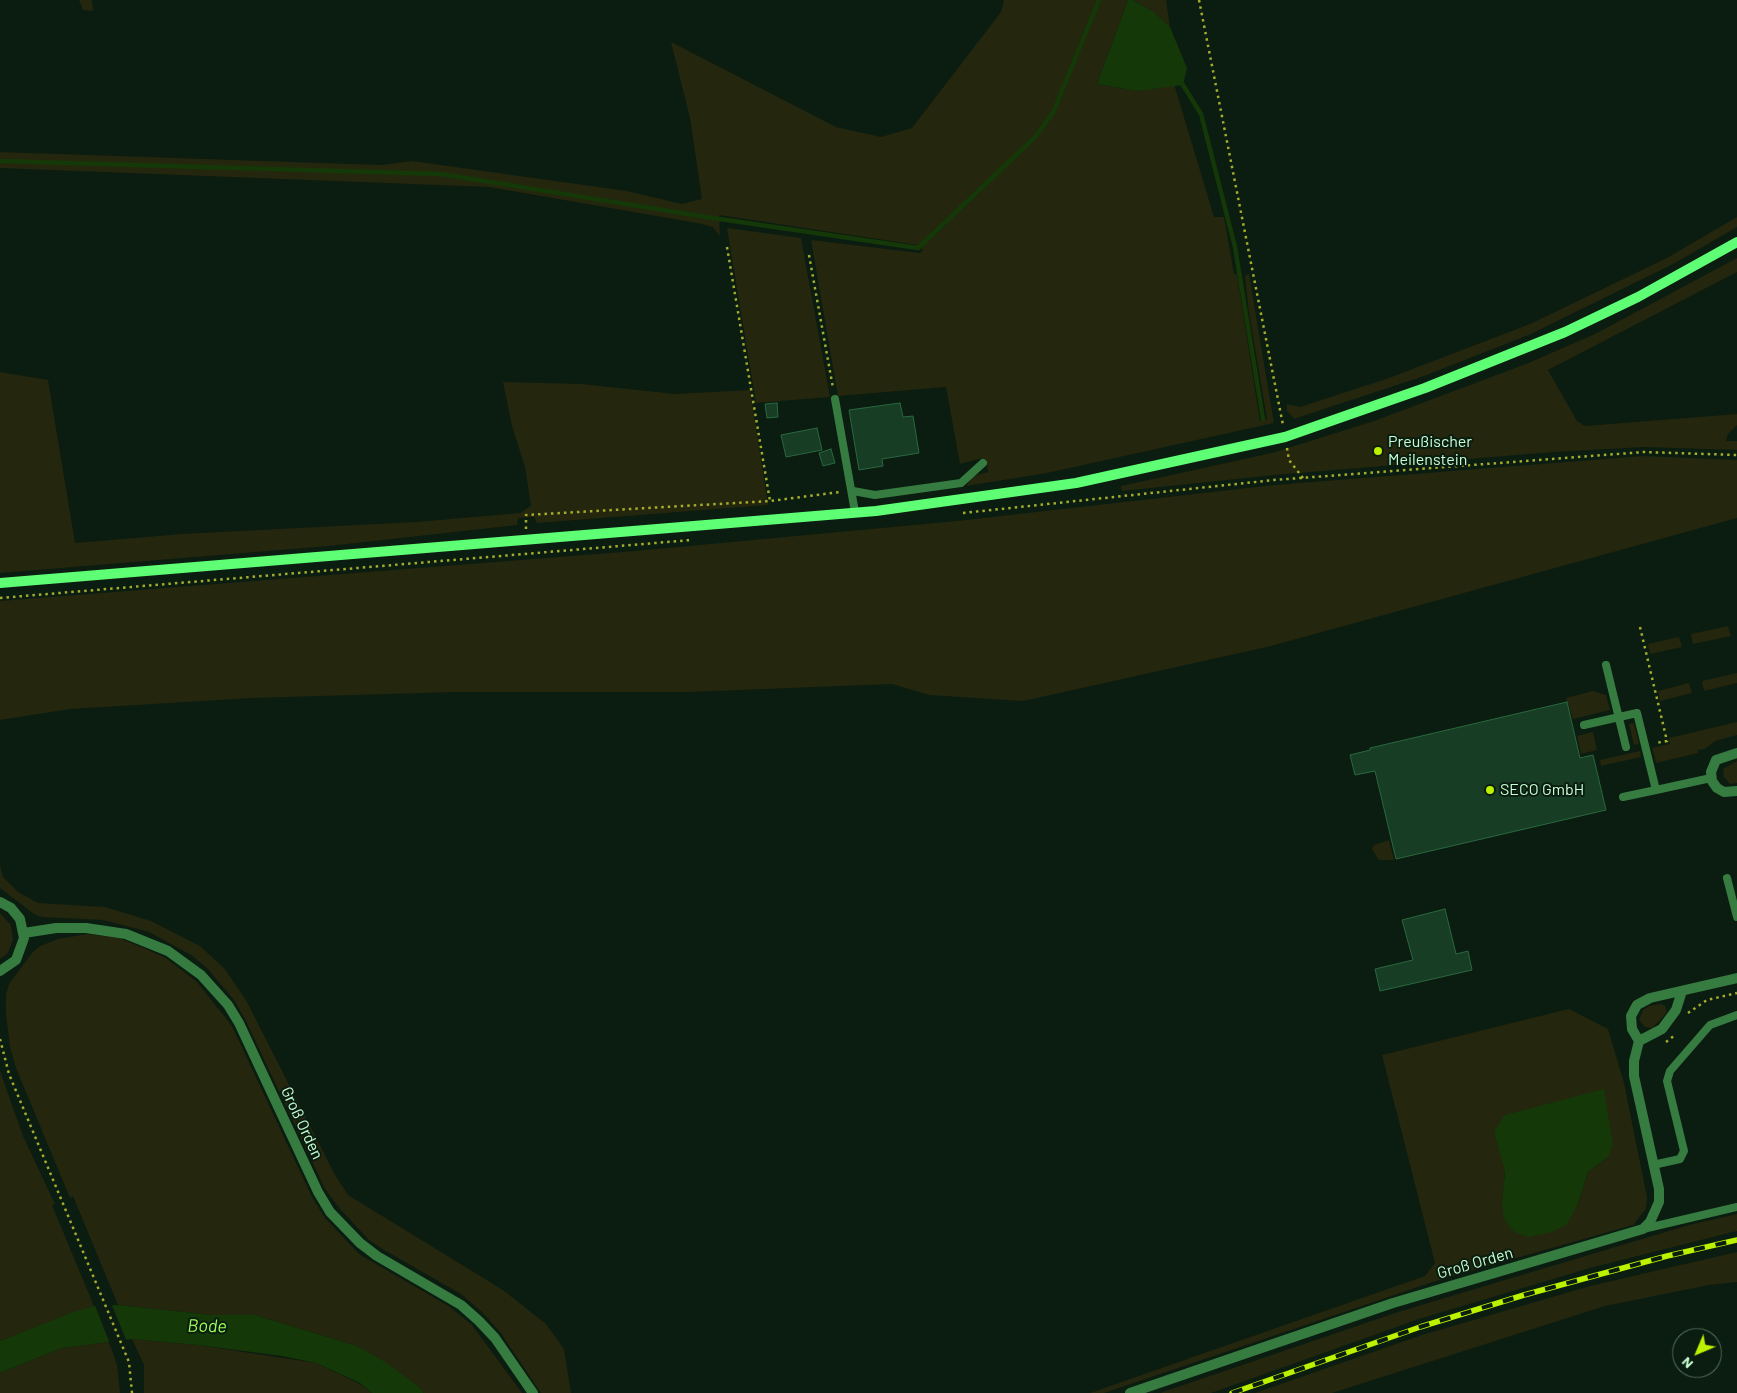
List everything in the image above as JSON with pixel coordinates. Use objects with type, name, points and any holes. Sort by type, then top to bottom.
[{"type":"main road","points":[[0,583],[855,512],[991,496],[1076,483],[1285,437],[1433,385],[1565,332],[1638,297],[1737,242]]},
{"type":"street","points":[[1737,753],[1716,760],[1712,766],[1711,778],[1718,788],[1724,792],[1737,792]]},
{"type":"street","points":[[0,902],[16,913],[24,933],[19,955],[12,964],[0,971]]},
{"type":"street","name":"Groß Orden","points":[[24,933],[56,928],[86,928],[126,934],[168,951],[201,975],[228,1006],[239,1023],[314,1184],[330,1212],[344,1228],[377,1256],[461,1305],[479,1321],[495,1338],[532,1393]]},
{"type":"street","points":[[1643,1229],[1650,1222],[1659,1202],[1634,1076],[1634,1061],[1639,1041],[1632,1029],[1631,1016],[1637,1005],[1650,998],[1737,978]]},
{"type":"street","points":[[1639,1041],[1662,1029],[1676,1010],[1682,991]]},
{"type":"street","name":"Groß Orden","points":[[1130,1393],[1393,1303],[1643,1229]]},
{"type":"lane","points":[[835,398],[853,491],[855,512]]},
{"type":"lane","points":[[853,491],[875,495],[961,483],[983,463]]},
{"type":"lane","points":[[1606,665],[1626,747]]},
{"type":"lane","points":[[1584,725],[1637,713],[1656,790]]},
{"type":"lane","points":[[1623,797],[1711,778]]},
{"type":"lane","points":[[1727,878],[1737,917]]},
{"type":"lane","points":[[1653,1165],[1680,1158],[1684,1151],[1667,1081],[1670,1071],[1710,1025],[1737,1014]]},
{"type":"lane","points":[[1643,1229],[1736,1207]]},
{"type":"path","points":[[1200,0],[1289,460],[1303,478]]},
{"type":"path","points":[[727,247],[770,501]]},
{"type":"path","points":[[809,255],[835,398]]},
{"type":"path","points":[[1274,480],[1644,452],[1737,455]]},
{"type":"path","points":[[527,540],[526,515],[770,501],[853,491]]},
{"type":"path","points":[[1640,627],[1666,741],[1645,746]]},
{"type":"path","points":[[0,1039],[9,1074],[129,1362],[132,1393]]},
{"type":"shaded area","points":[[79,0],[92,0],[93,11],[83,10]]},
{"type":"shaded area","points":[[1004,0],[1128,0],[1097,84],[1137,91],[1174,84],[1214,217],[1224,217],[1234,274],[1237,274],[1260,421],[1267,419],[1249,313],[1245,276],[1249,274],[1274,423],[1047,473],[966,486],[973,476],[988,472],[987,463],[982,458],[960,464],[946,387],[838,396],[811,240],[920,253],[923,250],[917,245],[719,215],[720,236],[713,227],[697,223],[489,187],[0,168],[0,152],[381,165],[412,161],[627,191],[682,204],[702,199],[690,118],[671,42],[836,127],[881,137],[912,128],[1001,12]]},
{"type":"shaded area","points":[[1133,0],[1166,0],[1170,27],[1154,12]]},
{"type":"shaded area","points":[[1737,217],[1737,227],[1675,263],[1531,334],[1424,376],[1294,419],[1287,411],[1287,404],[1300,407],[1389,378],[1530,324],[1667,258]]},
{"type":"shaded area","points":[[727,228],[801,238],[830,397],[756,403]]},
{"type":"shaded area","points":[[1737,258],[1737,272],[1548,370],[1577,421],[1585,426],[1737,414],[1737,425],[1728,434],[1726,441],[1737,441],[1737,450],[1644,447],[1554,452],[1274,475],[1122,491],[1121,486],[1272,453],[1374,421],[1526,364],[1595,334]]},
{"type":"shaded area","points":[[0,372],[48,380],[75,543],[182,534],[416,522],[520,513],[531,506],[525,467],[512,426],[503,382],[581,384],[675,394],[750,390],[768,505],[537,523],[534,517],[518,518],[517,525],[329,546],[0,573]]},
{"type":"shaded area","points":[[1643,456],[1737,460],[1737,518],[1271,646],[1023,701],[929,695],[892,684],[688,692],[456,692],[252,698],[70,709],[0,720],[0,601],[635,551],[957,521],[1274,485]]},
{"type":"shaded area","points":[[1728,626],[1731,636],[1693,644],[1691,634]]},
{"type":"shaded area","points":[[1679,637],[1682,647],[1650,654],[1648,644]]},
{"type":"shaded area","points":[[1737,673],[1737,683],[1704,691],[1702,681]]},
{"type":"shaded area","points":[[1689,683],[1692,693],[1660,701],[1658,691]]},
{"type":"shaded area","points":[[1593,691],[1606,695],[1610,710],[1573,719],[1566,698]]},
{"type":"shaded area","points":[[1737,722],[1737,735],[1715,741],[1705,749],[1698,750],[1698,753],[1656,763],[1652,748],[1670,744],[1669,738]]},
{"type":"shaded area","points":[[1634,723],[1639,744],[1634,745],[1629,724]]},
{"type":"shaded area","points":[[1593,732],[1597,750],[1581,754],[1577,736]]},
{"type":"shaded area","points":[[1640,751],[1641,757],[1601,766],[1600,760]]},
{"type":"shaded area","points":[[1737,761],[1737,783],[1730,784],[1724,777],[1723,769]]},
{"type":"shaded area","points":[[1389,840],[1394,860],[1379,860],[1372,849],[1374,845]]},
{"type":"shaded area","points":[[0,865],[3,877],[18,892],[38,903],[105,907],[151,921],[200,946],[224,968],[246,1000],[335,1175],[348,1195],[503,1290],[546,1324],[564,1349],[571,1393],[541,1393],[500,1332],[483,1313],[461,1294],[369,1240],[340,1209],[325,1189],[245,1019],[234,1000],[207,968],[191,955],[149,932],[103,920],[42,917],[34,914],[0,888]]},
{"type":"shaded area","points":[[0,913],[11,925],[13,940],[8,953],[0,959]]},
{"type":"shaded area","points":[[87,934],[119,938],[146,949],[166,958],[197,982],[232,1026],[312,1197],[325,1218],[359,1254],[450,1307],[472,1325],[522,1393],[424,1393],[418,1386],[357,1346],[255,1315],[212,1315],[118,1305],[73,1196],[70,1198],[16,1068],[10,1047],[6,1014],[6,994],[9,984],[32,953],[40,946],[58,939]]},
{"type":"shaded area","points":[[1661,1004],[1665,1006],[1667,1012],[1652,1028],[1645,1027],[1639,1020],[1643,1010],[1649,1006]]},
{"type":"shaded area","points":[[1569,1009],[1608,1029],[1624,1083],[1647,1197],[1646,1209],[1633,1225],[1439,1280],[1104,1393],[1090,1393],[1425,1276],[1435,1263],[1382,1055]],"holes":[[[1608,1157],[1588,1172],[1577,1206],[1502,1203],[1505,1172]]]},
{"type":"shaded area","points":[[0,1071],[23,1136],[55,1204],[52,1205],[94,1306],[0,1341]]},
{"type":"shaded area","points":[[1737,1214],[1737,1231],[1590,1268],[1419,1319],[1211,1393],[1160,1393],[1398,1312],[1689,1225]]},
{"type":"shaded area","points":[[1737,1252],[1737,1282],[1709,1285],[1605,1306],[1332,1393],[1255,1393],[1422,1335],[1590,1286]]},
{"type":"shaded area","points":[[132,1339],[198,1345],[316,1363],[360,1384],[372,1393],[144,1393],[144,1365]]},
{"type":"shaded area","points":[[109,1342],[117,1365],[120,1393],[0,1393],[0,1373],[62,1348]]},
{"type":"water","points":[[1128,0],[1133,0],[1154,12],[1170,27],[1187,68],[1183,85],[1137,91],[1097,84]]},
{"type":"water","points":[[1604,1089],[1613,1145],[1608,1157],[1588,1172],[1577,1206],[1567,1224],[1552,1232],[1528,1237],[1514,1232],[1504,1219],[1502,1203],[1505,1172],[1494,1131],[1505,1115]]},
{"type":"water","name":"Bode","points":[[118,1305],[212,1315],[255,1315],[357,1346],[385,1362],[418,1386],[424,1393],[372,1393],[360,1383],[316,1363],[282,1356],[132,1339],[62,1348],[0,1373],[0,1341],[76,1311],[94,1306]]},
{"type":"pier","points":[[94,1303],[111,1303],[127,1342],[110,1344]]},
{"type":"building","points":[[777,403],[778,417],[767,418],[765,404]]},
{"type":"building","points":[[900,403],[903,417],[913,416],[919,453],[882,459],[883,466],[859,470],[849,410]]},
{"type":"building","points":[[817,428],[822,450],[786,457],[781,435]]},
{"type":"building","points":[[831,449],[835,463],[823,466],[819,453]]},
{"type":"building","name":"SECO GmbH","points":[[1567,702],[1580,758],[1593,755],[1606,810],[1396,859],[1375,771],[1355,775],[1350,755],[1370,750],[1370,748]]},
{"type":"building","points":[[1445,909],[1456,954],[1468,951],[1472,970],[1380,991],[1375,969],[1413,960],[1402,920]]},
{"type":"waterway","points":[[0,161],[441,174],[706,217],[918,248],[1034,138],[1053,113],[1099,0]]},
{"type":"waterway","points":[[1183,85],[1201,114],[1235,247],[1263,419]]},
{"type":"railway","points":[[1232,1393],[1420,1327],[1524,1295],[1667,1256],[1737,1240]]},
{"type":"place","name":"Preußischer Meilenstein","points":[[1378,451]]},
{"type":"place","name":"SECO GmbH","points":[[1490,790]]}]
